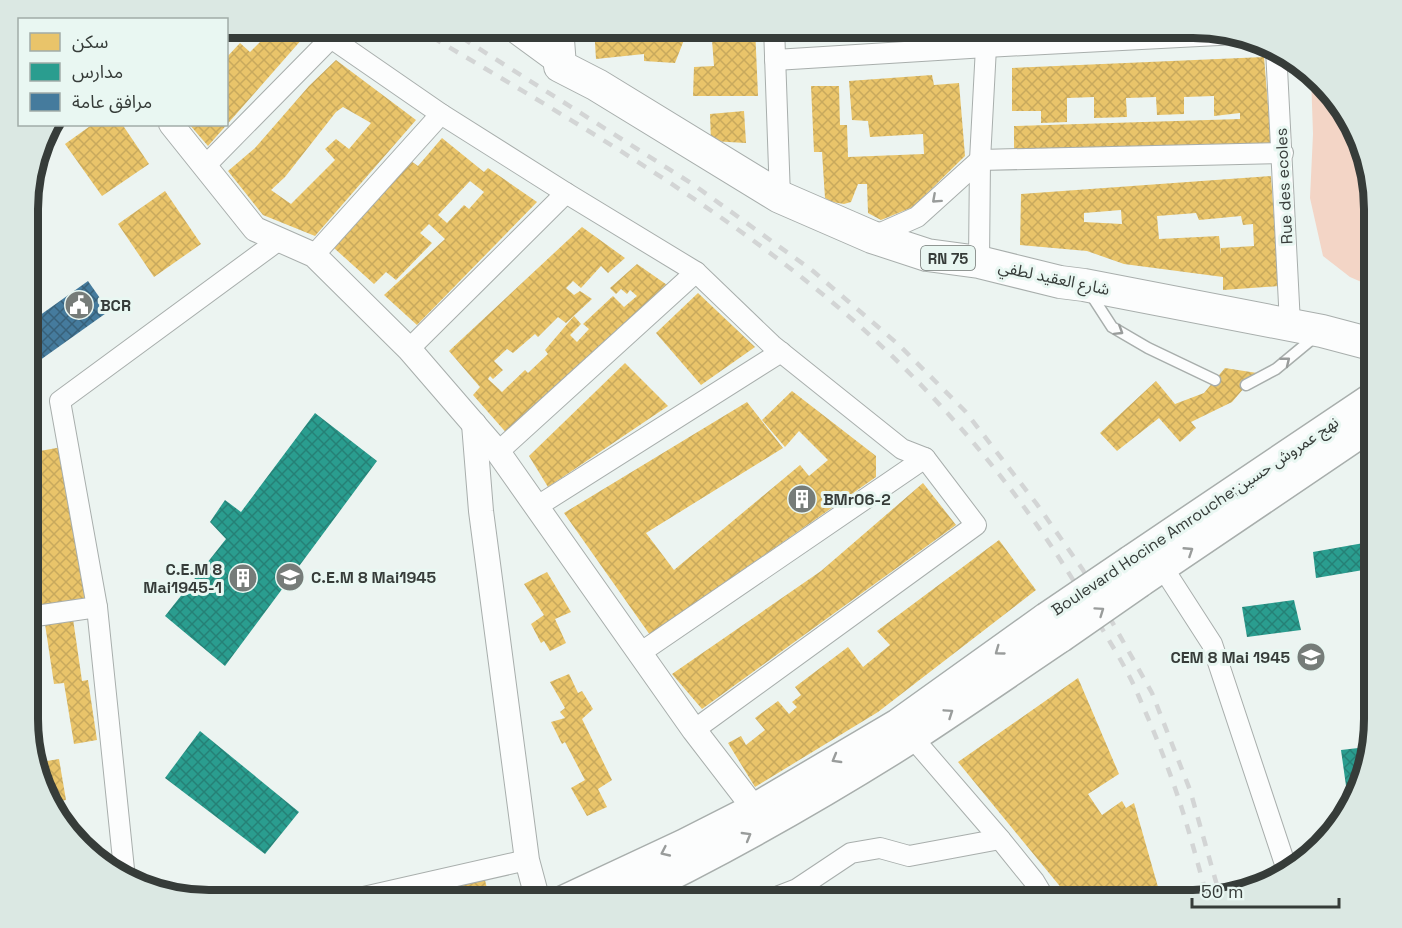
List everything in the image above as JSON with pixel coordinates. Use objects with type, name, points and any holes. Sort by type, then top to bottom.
[{"type":"main road","points":[[558,38],[560,66]]},
{"type":"main road","name":"شارع العقيد لطفي","points":[[560,66],[597,85],[780,197],[872,237],[927,255],[979,262],[1060,282],[1290,324],[1364,342]]},
{"type":"main road","name":"Boulevard Hocine Amrouche;نهج عمروش حسين","points":[[1144,570],[1364,404]]},
{"type":"main road","name":"Boulevard Hocine Amrouche;نهج عمروش حسين","points":[[906,730],[1053,628],[1364,431]]},
{"type":"main road","points":[[585,890],[683,844],[906,730]]},
{"type":"main road","points":[[642,890],[719,852],[906,730]]},
{"type":"street","points":[[205,166],[320,38]]},
{"type":"street","points":[[333,38],[441,114],[696,272],[781,352],[902,449],[925,458],[976,525],[694,730]]},
{"type":"street","points":[[522,38],[560,66]]},
{"type":"street","points":[[774,38],[780,197]]},
{"type":"street","points":[[775,60],[976,38]]},
{"type":"street","points":[[979,262],[985,38]]},
{"type":"street","name":"Rue des ecoles","points":[[1277,59],[1290,324]]},
{"type":"street","points":[[314,255],[441,114]]},
{"type":"street","points":[[173,126],[255,229],[314,255],[409,349],[498,452],[694,730],[754,808]]},
{"type":"street","points":[[872,237],[917,217],[980,160],[1283,153]]},
{"type":"street","points":[[409,349],[566,193]]},
{"type":"street","points":[[124,868],[96,607],[60,401],[279,240]]},
{"type":"street","points":[[498,452],[696,272]]},
{"type":"street","points":[[536,507],[781,352]]},
{"type":"street","points":[[474,424],[481,511],[527,860],[535,890]]},
{"type":"street","points":[[640,653],[925,458]]},
{"type":"street","points":[[1144,570],[1212,644],[1285,864]]},
{"type":"street","points":[[38,616],[96,607]]},
{"type":"street","points":[[906,730],[1000,838],[1039,890]]},
{"type":"street","points":[[794,890],[851,853],[880,848],[909,856],[1000,838]]},
{"type":"street","points":[[395,890],[527,860]]},
{"type":"lane","points":[[1084,285],[1112,327],[1148,348],[1215,380]]},
{"type":"lane","points":[[1246,385],[1276,369],[1322,331]]},
{"type":"shaded area","points":[[1311,85],[1329,104],[1342,123],[1355,153],[1361,175],[1364,197],[1364,283],[1350,277],[1323,256],[1310,198],[1313,134]]},
{"type":"building: سكن","points":[[264,38],[303,38],[228,123],[228,56],[240,43],[250,52]]},
{"type":"building: سكن","points":[[595,38],[685,38],[675,63],[644,61],[644,54],[596,59]]},
{"type":"building: سكن","points":[[712,38],[755,38],[758,96],[693,96],[694,67],[714,66]]},
{"type":"building: سكن","points":[[804,38],[886,38],[804,42]]},
{"type":"building: سكن","points":[[1264,57],[1271,143],[1014,151],[1014,126],[1240,119],[1240,113],[1214,116],[1214,96],[1184,97],[1184,114],[1157,115],[1156,97],[1126,98],[1127,117],[1094,118],[1094,97],[1067,98],[1067,122],[1041,123],[1041,111],[1012,111],[1012,68]]},
{"type":"building: سكن","points":[[336,60],[416,120],[315,236],[263,215],[228,171],[255,148],[309,86]],"holes":[[[343,107],[371,123],[349,149],[336,139],[325,149],[335,160],[291,204],[271,190],[285,177],[336,112]]]},
{"type":"building: سكن","points":[[932,75],[934,85],[959,83],[965,156],[913,207],[881,220],[868,213],[867,184],[858,184],[851,202],[844,204],[825,198],[822,152],[814,152],[811,86],[839,86],[840,125],[847,125],[848,157],[924,154],[923,134],[870,137],[868,121],[852,120],[849,81]]},
{"type":"building: سكن","points":[[744,111],[746,143],[711,141],[710,114]]},
{"type":"building: سكن","points":[[90,126],[123,126],[149,164],[102,196],[65,144]]},
{"type":"building: سكن","points":[[191,126],[226,126],[208,146]]},
{"type":"building: سكن","points":[[442,138],[484,172],[488,168],[537,202],[417,325],[384,295],[445,239],[429,224],[420,233],[432,243],[396,280],[386,272],[374,284],[334,248],[411,161],[418,166]],"holes":[[[470,181],[484,192],[469,209],[464,205],[447,223],[438,215]]]},
{"type":"building: سكن","points":[[1271,176],[1279,286],[1223,290],[1223,277],[1124,264],[1087,251],[1020,245],[1021,194]],"holes":[[[1121,210],[1122,224],[1084,222],[1084,213]],[[1196,213],[1199,220],[1241,216],[1243,225],[1253,224],[1254,246],[1221,248],[1221,255],[1219,236],[1159,239],[1157,216]]]},
{"type":"building: سكن","points":[[165,191],[201,244],[154,277],[118,224]]},
{"type":"building: سكن","points":[[582,227],[625,258],[608,273],[601,266],[581,288],[573,281],[566,288],[574,295],[580,291],[592,299],[566,323],[558,317],[538,337],[535,334],[513,353],[507,349],[494,361],[503,370],[493,379],[490,376],[488,379],[502,392],[525,370],[528,373],[548,354],[545,350],[574,316],[581,324],[570,335],[577,342],[589,329],[583,324],[613,296],[624,307],[637,296],[630,290],[627,294],[621,289],[616,294],[610,288],[637,264],[670,287],[510,437],[473,395],[480,387],[449,351]]},
{"type":"building: سكن","points":[[698,293],[755,347],[701,385],[656,333]]},
{"type":"building: سكن","points":[[625,363],[668,406],[548,487],[529,456]]},
{"type":"building: سكن","points":[[1225,368],[1257,373],[1232,402],[1191,422],[1196,428],[1180,442],[1159,418],[1117,451],[1100,433],[1156,381],[1175,404],[1204,393]]},
{"type":"building: سكن","name":"BMr06-2","points":[[792,391],[876,456],[876,477],[650,635],[564,513],[747,402],[783,448],[646,533],[674,570],[800,465],[809,476],[828,460],[799,431],[785,447],[762,420]]},
{"type":"building: سكن","points":[[62,447],[90,602],[38,608],[38,451]]},
{"type":"building: سكن","points":[[923,483],[956,525],[702,709],[672,674],[821,571]]},
{"type":"building: سكن","points":[[999,540],[1036,590],[878,712],[755,787],[728,743],[741,736],[746,745],[765,730],[755,718],[778,701],[789,714],[797,707],[792,702],[801,695],[795,687],[848,647],[863,667],[890,645],[877,631]]},
{"type":"building: سكن","points":[[547,572],[571,612],[555,619],[566,643],[550,651],[544,641],[541,643],[531,624],[544,615],[524,584]]},
{"type":"building: سكن","points":[[73,619],[82,681],[88,680],[97,740],[74,744],[64,683],[54,684],[45,624]]},
{"type":"building: سكن","points":[[569,674],[578,693],[582,691],[593,709],[582,719],[612,780],[598,789],[607,807],[587,816],[571,788],[585,780],[565,742],[562,744],[551,722],[565,718],[560,712],[565,708],[550,682]]},
{"type":"building: سكن","points":[[1078,678],[1119,774],[1088,794],[1102,815],[1122,801],[1126,808],[1134,803],[1159,890],[1063,890],[958,762]]},
{"type":"building: سكن","points":[[59,759],[66,800],[58,801],[43,762]]},
{"type":"building: سكن","points":[[484,876],[487,890],[429,890]]},
{"type":"building: سكن","points":[[994,886],[995,890],[981,890]]},
{"type":"building: مدارس","name":"C.E.M 8 Mai1945-1","points":[[315,413],[377,461],[225,666],[165,616],[226,539],[210,522],[225,500],[241,512]]},
{"type":"building: مدارس","points":[[1364,543],[1364,570],[1316,578],[1313,552]]},
{"type":"building: مدارس","points":[[1294,600],[1301,630],[1247,637],[1242,607]]},
{"type":"building: مدارس","points":[[200,731],[299,812],[265,854],[165,778]]},
{"type":"building: مدارس","points":[[1362,748],[1347,794],[1341,750]]},
{"type":"building: مرافق عامة","points":[[88,281],[109,311],[38,362],[38,317]]},
{"type":"railway","points":[[434,38],[614,147],[712,211],[805,280],[847,315],[927,391],[1000,475],[1033,519],[1064,565],[1129,675],[1173,782],[1205,890]]},
{"type":"railway","points":[[462,38],[694,185],[813,271],[899,345],[965,411],[1036,503],[1083,570],[1152,693],[1190,790],[1218,888]]},
{"type":"place","name":"BCR","points":[[79,305]]},
{"type":"place","name":"BMr06-2","points":[[802,499]]},
{"type":"place","name":"C.E.M 8 Mai1945","points":[[290,577]]},
{"type":"place","name":"C.E.M 8 Mai1945-1","points":[[243,578]]},
{"type":"place","name":"CEM 8 Mai 1945","points":[[1311,657]]}]
